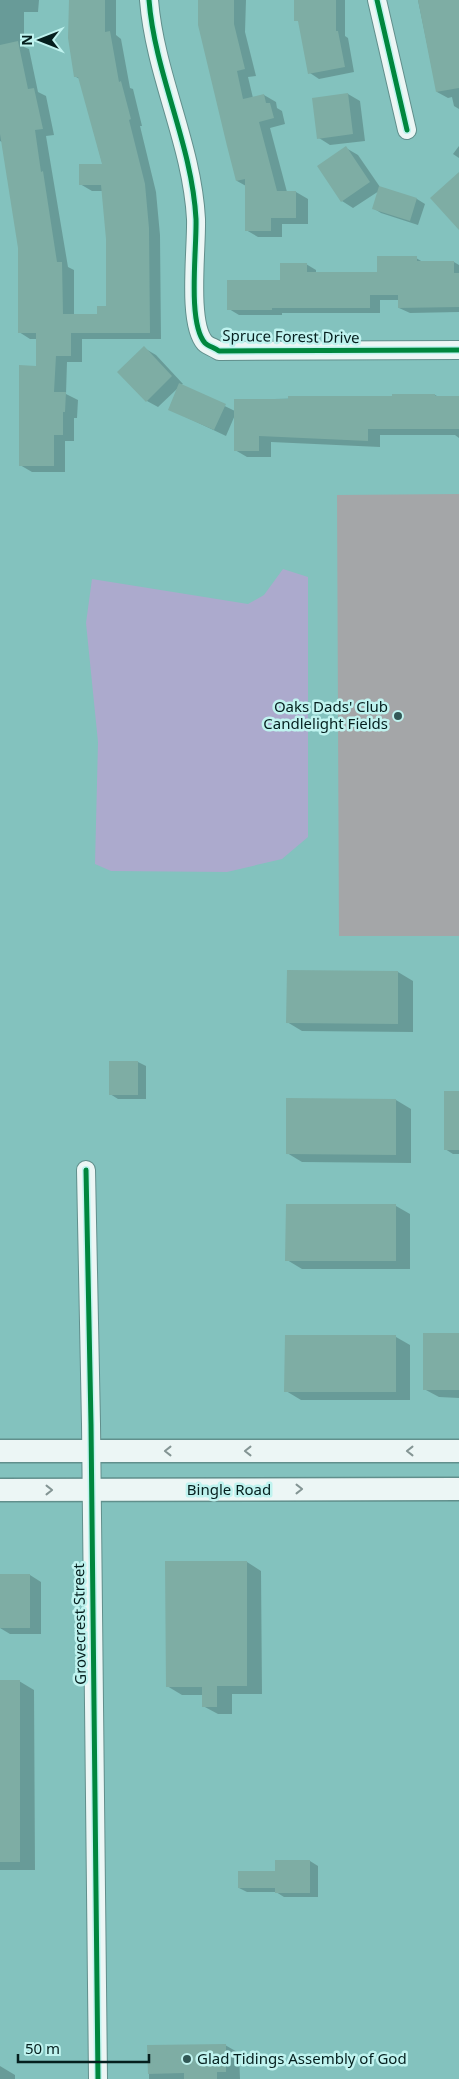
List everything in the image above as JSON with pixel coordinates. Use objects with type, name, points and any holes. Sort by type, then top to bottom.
[{"type":"main road","points":[[0,1452],[459,1451]]},
{"type":"main road","name":"Bingle Road","points":[[0,1490],[459,1489]]},
{"type":"street","name":"Spruce Forest Drive","points":[[149,0],[151,27],[189,171],[196,219],[195,321],[205,343],[219,350],[459,350]]},
{"type":"street","points":[[377,0],[407,130]]},
{"type":"street","name":"Grovecrest Street","points":[[86,1170],[98,2079]]},
{"type":"shaded area","name":"Oaks Dads' Club Candlelight Fields","points":[[459,494],[459,936],[339,936],[337,495]]},
{"type":"water","points":[[283,569],[308,577],[308,837],[282,859],[227,872],[111,871],[95,864],[98,742],[86,623],[92,579],[248,604],[264,595]]},
{"type":"building","points":[[69,0],[105,0],[105,32],[110,31],[119,82],[121,81],[131,119],[129,120],[145,184],[149,228],[150,333],[71,333],[71,356],[56,356],[54,392],[66,392],[65,412],[63,412],[63,435],[54,435],[54,466],[19,466],[19,365],[36,366],[36,333],[18,333],[18,248],[0,134],[0,45],[18,41],[28,89],[34,88],[43,129],[35,130],[41,172],[43,171],[57,262],[62,262],[63,314],[97,314],[97,306],[106,306],[106,239],[101,185],[79,185],[79,164],[102,164],[78,77],[74,77],[68,38]]},
{"type":"building","points":[[198,0],[234,0],[234,24],[245,69],[237,71],[243,99],[264,94],[266,103],[270,103],[274,118],[259,122],[277,191],[296,191],[296,218],[271,218],[271,231],[245,231],[245,179],[236,181],[198,25]]},
{"type":"building","points":[[294,0],[336,0],[336,31],[338,31],[345,67],[308,74],[298,21],[294,21]]},
{"type":"building","points":[[418,0],[459,0],[459,88],[436,92]]},
{"type":"building","points":[[348,93],[353,134],[317,139],[312,98]]},
{"type":"building","points":[[346,146],[370,182],[341,202],[317,166]]},
{"type":"building","points":[[459,172],[459,230],[430,198]]},
{"type":"building","points":[[379,186],[417,198],[410,221],[372,209]]},
{"type":"building","points":[[377,256],[417,256],[417,261],[454,261],[454,273],[459,273],[459,307],[398,308],[398,295],[370,295],[370,308],[227,310],[227,280],[280,280],[280,263],[307,263],[307,272],[377,272]]},
{"type":"building","points":[[144,346],[172,376],[146,402],[117,372]]},
{"type":"building","points":[[179,383],[226,404],[214,430],[168,410]]},
{"type":"building","points":[[392,394],[459,396],[459,429],[368,429],[368,441],[259,436],[259,451],[234,451],[234,399],[288,399],[288,396],[392,396]]},
{"type":"building","points":[[287,970],[398,971],[398,1024],[286,1023]]},
{"type":"building","points":[[109,1061],[138,1061],[138,1095],[109,1095]]},
{"type":"building","points":[[444,1091],[459,1091],[459,1150],[444,1150]]},
{"type":"building","points":[[286,1098],[396,1099],[396,1155],[286,1154]]},
{"type":"building","points":[[286,1204],[396,1204],[396,1261],[285,1261]]},
{"type":"building","points":[[423,1333],[459,1333],[459,1390],[423,1390]]},
{"type":"building","points":[[285,1335],[396,1335],[396,1392],[284,1392]]},
{"type":"building","points":[[165,1561],[247,1561],[247,1686],[217,1686],[217,1707],[202,1707],[202,1687],[166,1687]]},
{"type":"building","points":[[0,1574],[30,1574],[30,1628],[0,1628]]},
{"type":"building","points":[[0,1680],[20,1680],[20,1862],[0,1862]]},
{"type":"building","points":[[275,1860],[310,1860],[310,1893],[275,1893],[275,1888],[238,1888],[238,1871],[275,1871]]},
{"type":"building","name":"Glad Tidings Assembly of God","points":[[226,2044],[226,2072],[217,2072],[217,2079],[184,2079],[184,2073],[148,2074],[147,2045]]},
{"type":"cycle path","points":[[149,0],[158,55],[188,164],[193,191],[196,219],[194,284],[196,319],[199,333],[205,343],[219,351],[459,350]]},
{"type":"cycle path","points":[[377,0],[407,130]]},
{"type":"cycle path","points":[[86,1170],[91,1424],[98,2079]]},
{"type":"place","name":"Oaks Dads' Club Candlelight Fields","points":[[398,716]]},
{"type":"place","name":"Glad Tidings Assembly of God","points":[[187,2059]]}]
